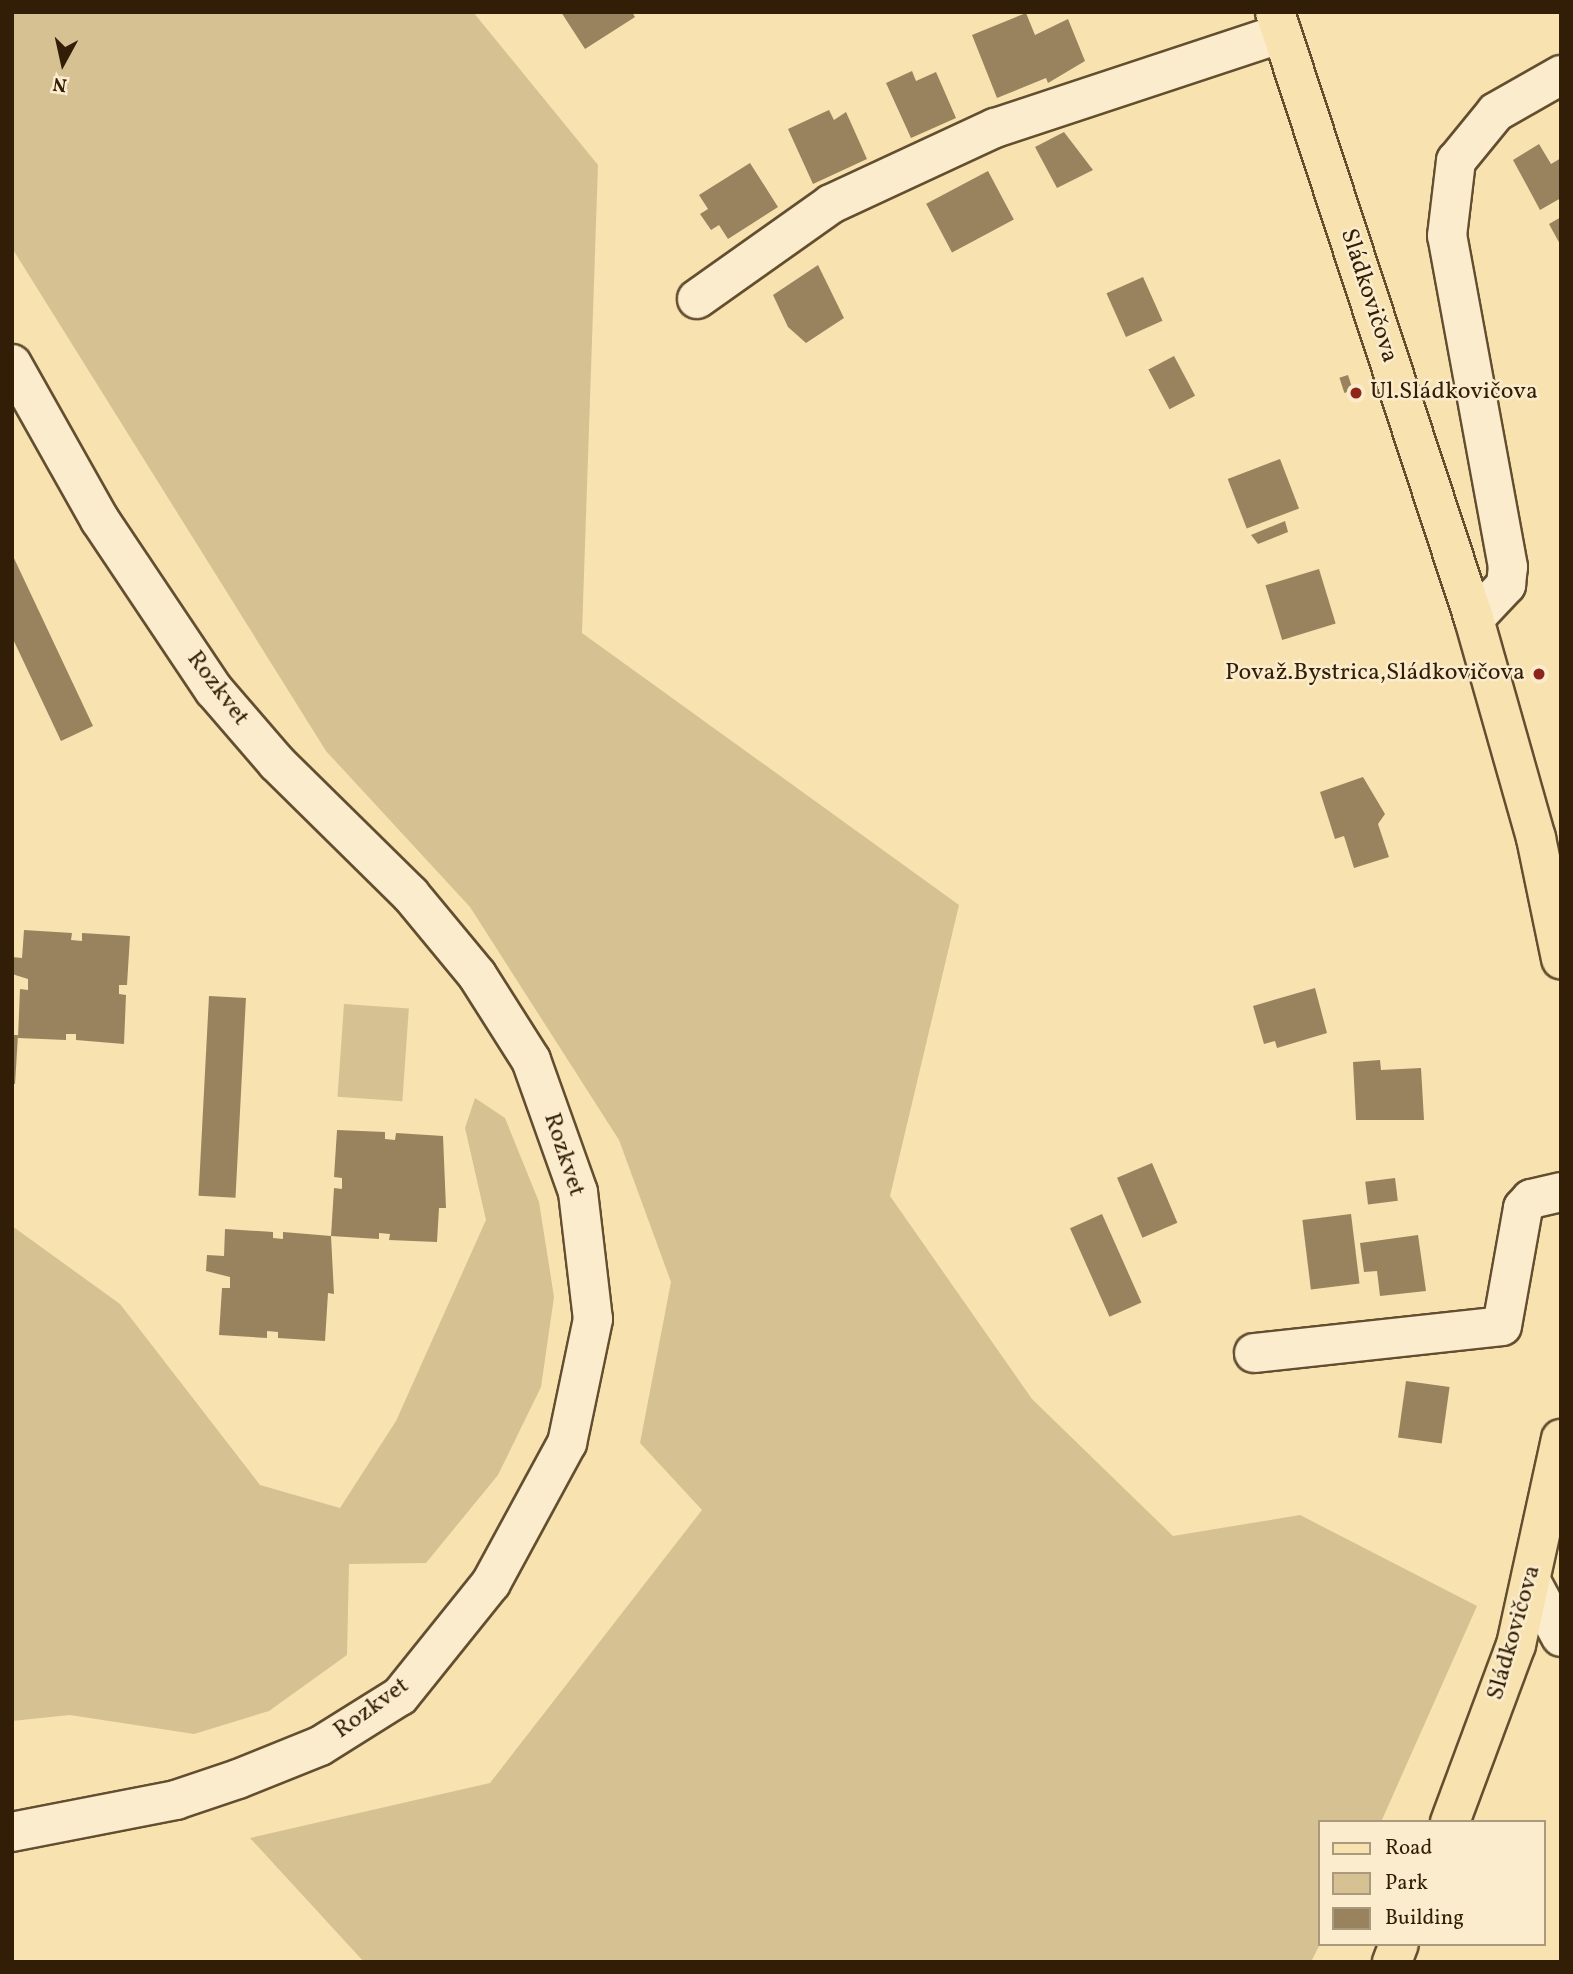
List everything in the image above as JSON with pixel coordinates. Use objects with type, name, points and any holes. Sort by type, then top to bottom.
[{"type":"main road","name":"Sládkovičova","points":[[1279,22],[1474,619],[1536,838],[1561,959]]},
{"type":"main road","name":"Sládkovičova","points":[[1451,1820],[1532,1583],[1561,1439]]},
{"type":"street","points":[[697,299],[831,204],[995,128],[1279,22]]},
{"type":"street","points":[[1474,619],[1507,585],[1508,567],[1447,236],[1456,161],[1496,112],[1561,75]]},
{"type":"street","name":"Rozkvet","points":[[12,364],[100,520],[214,690],[277,763],[411,894],[477,975],[531,1060],[578,1192],[593,1319],[567,1443],[491,1583],[400,1696],[320,1746],[238,1779],[176,1800],[12,1832]]},
{"type":"street","points":[[1254,1353],[1502,1326],[1523,1208],[1531,1199],[1561,1192]]},
{"type":"street","points":[[1532,1583],[1561,1637]]},
{"type":"green space","points":[[12,12],[473,12],[598,165],[582,633],[959,905],[890,1196],[1032,1399],[1173,1536],[1300,1515],[1477,1606],[1382,1820],[1318,1820],[1319,1946],[1311,1962],[364,1962],[250,1838],[490,1783],[702,1510],[640,1443],[671,1282],[619,1140],[470,907],[326,751],[12,248]]},
{"type":"green space","points":[[344,1004],[409,1009],[402,1101],[338,1097]]},
{"type":"green space","points":[[475,1098],[505,1118],[539,1202],[554,1297],[541,1387],[498,1475],[426,1563],[349,1564],[347,1655],[269,1711],[194,1734],[70,1715],[12,1721],[12,1226],[120,1304],[260,1485],[340,1508],[396,1421],[486,1220],[465,1128]]},
{"type":"building","points":[[561,12],[632,12],[635,17],[585,49]]},
{"type":"building","points":[[1026,13],[1035,35],[1068,19],[1085,61],[1048,83],[1046,78],[997,98],[972,35]]},
{"type":"building","points":[[912,71],[916,81],[936,72],[956,118],[911,138],[886,83]]},
{"type":"building","points":[[829,110],[834,120],[846,112],[867,159],[813,184],[788,129]]},
{"type":"building","points":[[1064,132],[1093,170],[1057,188],[1035,147]]},
{"type":"building","points":[[1539,144],[1551,164],[1561,158],[1561,198],[1540,210],[1513,160]]},
{"type":"building","points":[[750,163],[778,207],[728,239],[719,225],[711,230],[700,214],[708,209],[699,195]]},
{"type":"building","points":[[988,171],[1014,220],[952,252],[926,204]]},
{"type":"building","points":[[1561,217],[1561,246],[1549,224]]},
{"type":"building","points":[[818,265],[844,318],[806,343],[788,327],[773,295]]},
{"type":"building","points":[[1143,277],[1163,321],[1126,337],[1106,293]]},
{"type":"building","points":[[1174,356],[1195,396],[1170,409],[1148,370]]},
{"type":"building","points":[[1348,375],[1353,390],[1344,393],[1339,378]]},
{"type":"building","points":[[1280,459],[1299,508],[1247,529],[1228,479]]},
{"type":"building","points":[[1285,521],[1288,532],[1258,544],[1251,535]]},
{"type":"building","points":[[12,554],[93,726],[61,741],[12,637]]},
{"type":"building","points":[[1319,569],[1336,624],[1282,640],[1265,585]]},
{"type":"building","points":[[1363,777],[1385,814],[1378,824],[1389,857],[1354,868],[1344,836],[1335,839],[1320,792]]},
{"type":"building","points":[[24,930],[72,933],[71,940],[82,941],[82,933],[130,936],[127,985],[119,985],[119,994],[126,995],[124,1044],[76,1040],[76,1034],[66,1034],[66,1040],[18,1038],[20,989],[28,990],[28,979],[12,974],[12,957],[22,958]]},
{"type":"building","points":[[1315,988],[1327,1033],[1277,1048],[1275,1041],[1264,1044],[1253,1006]]},
{"type":"building","points":[[209,996],[246,998],[235,1198],[199,1196]]},
{"type":"building","points":[[12,1035],[18,1035],[15,1084],[12,1084]]},
{"type":"building","points":[[1380,1060],[1381,1070],[1421,1068],[1424,1120],[1356,1120],[1353,1062]]},
{"type":"building","points":[[337,1130],[385,1132],[385,1139],[395,1140],[396,1133],[443,1136],[446,1208],[439,1208],[437,1242],[389,1240],[390,1234],[379,1233],[379,1239],[331,1236],[334,1188],[342,1189],[342,1178],[334,1177]]},
{"type":"building","points":[[1152,1163],[1177,1223],[1142,1238],[1117,1178]]},
{"type":"building","points":[[1395,1178],[1398,1201],[1368,1204],[1365,1182]]},
{"type":"building","points":[[1102,1214],[1141,1303],[1109,1317],[1070,1228]]},
{"type":"building","points":[[1351,1214],[1360,1283],[1311,1289],[1302,1220]]},
{"type":"building","points":[[225,1229],[273,1232],[273,1238],[283,1239],[283,1232],[331,1236],[334,1294],[328,1293],[325,1341],[278,1338],[278,1332],[267,1331],[267,1338],[219,1335],[222,1288],[230,1288],[230,1277],[206,1271],[207,1255],[224,1256]]},
{"type":"building","points":[[1418,1235],[1426,1291],[1380,1296],[1377,1271],[1364,1272],[1360,1243]]},
{"type":"building","points":[[1406,1381],[1450,1387],[1442,1444],[1398,1437]]},
{"type":"place","name":"Ul.Sládkovičova","points":[[1356,393]]},
{"type":"place","name":"Považ.Bystrica,Sládkovičova","points":[[1539,674]]}]
